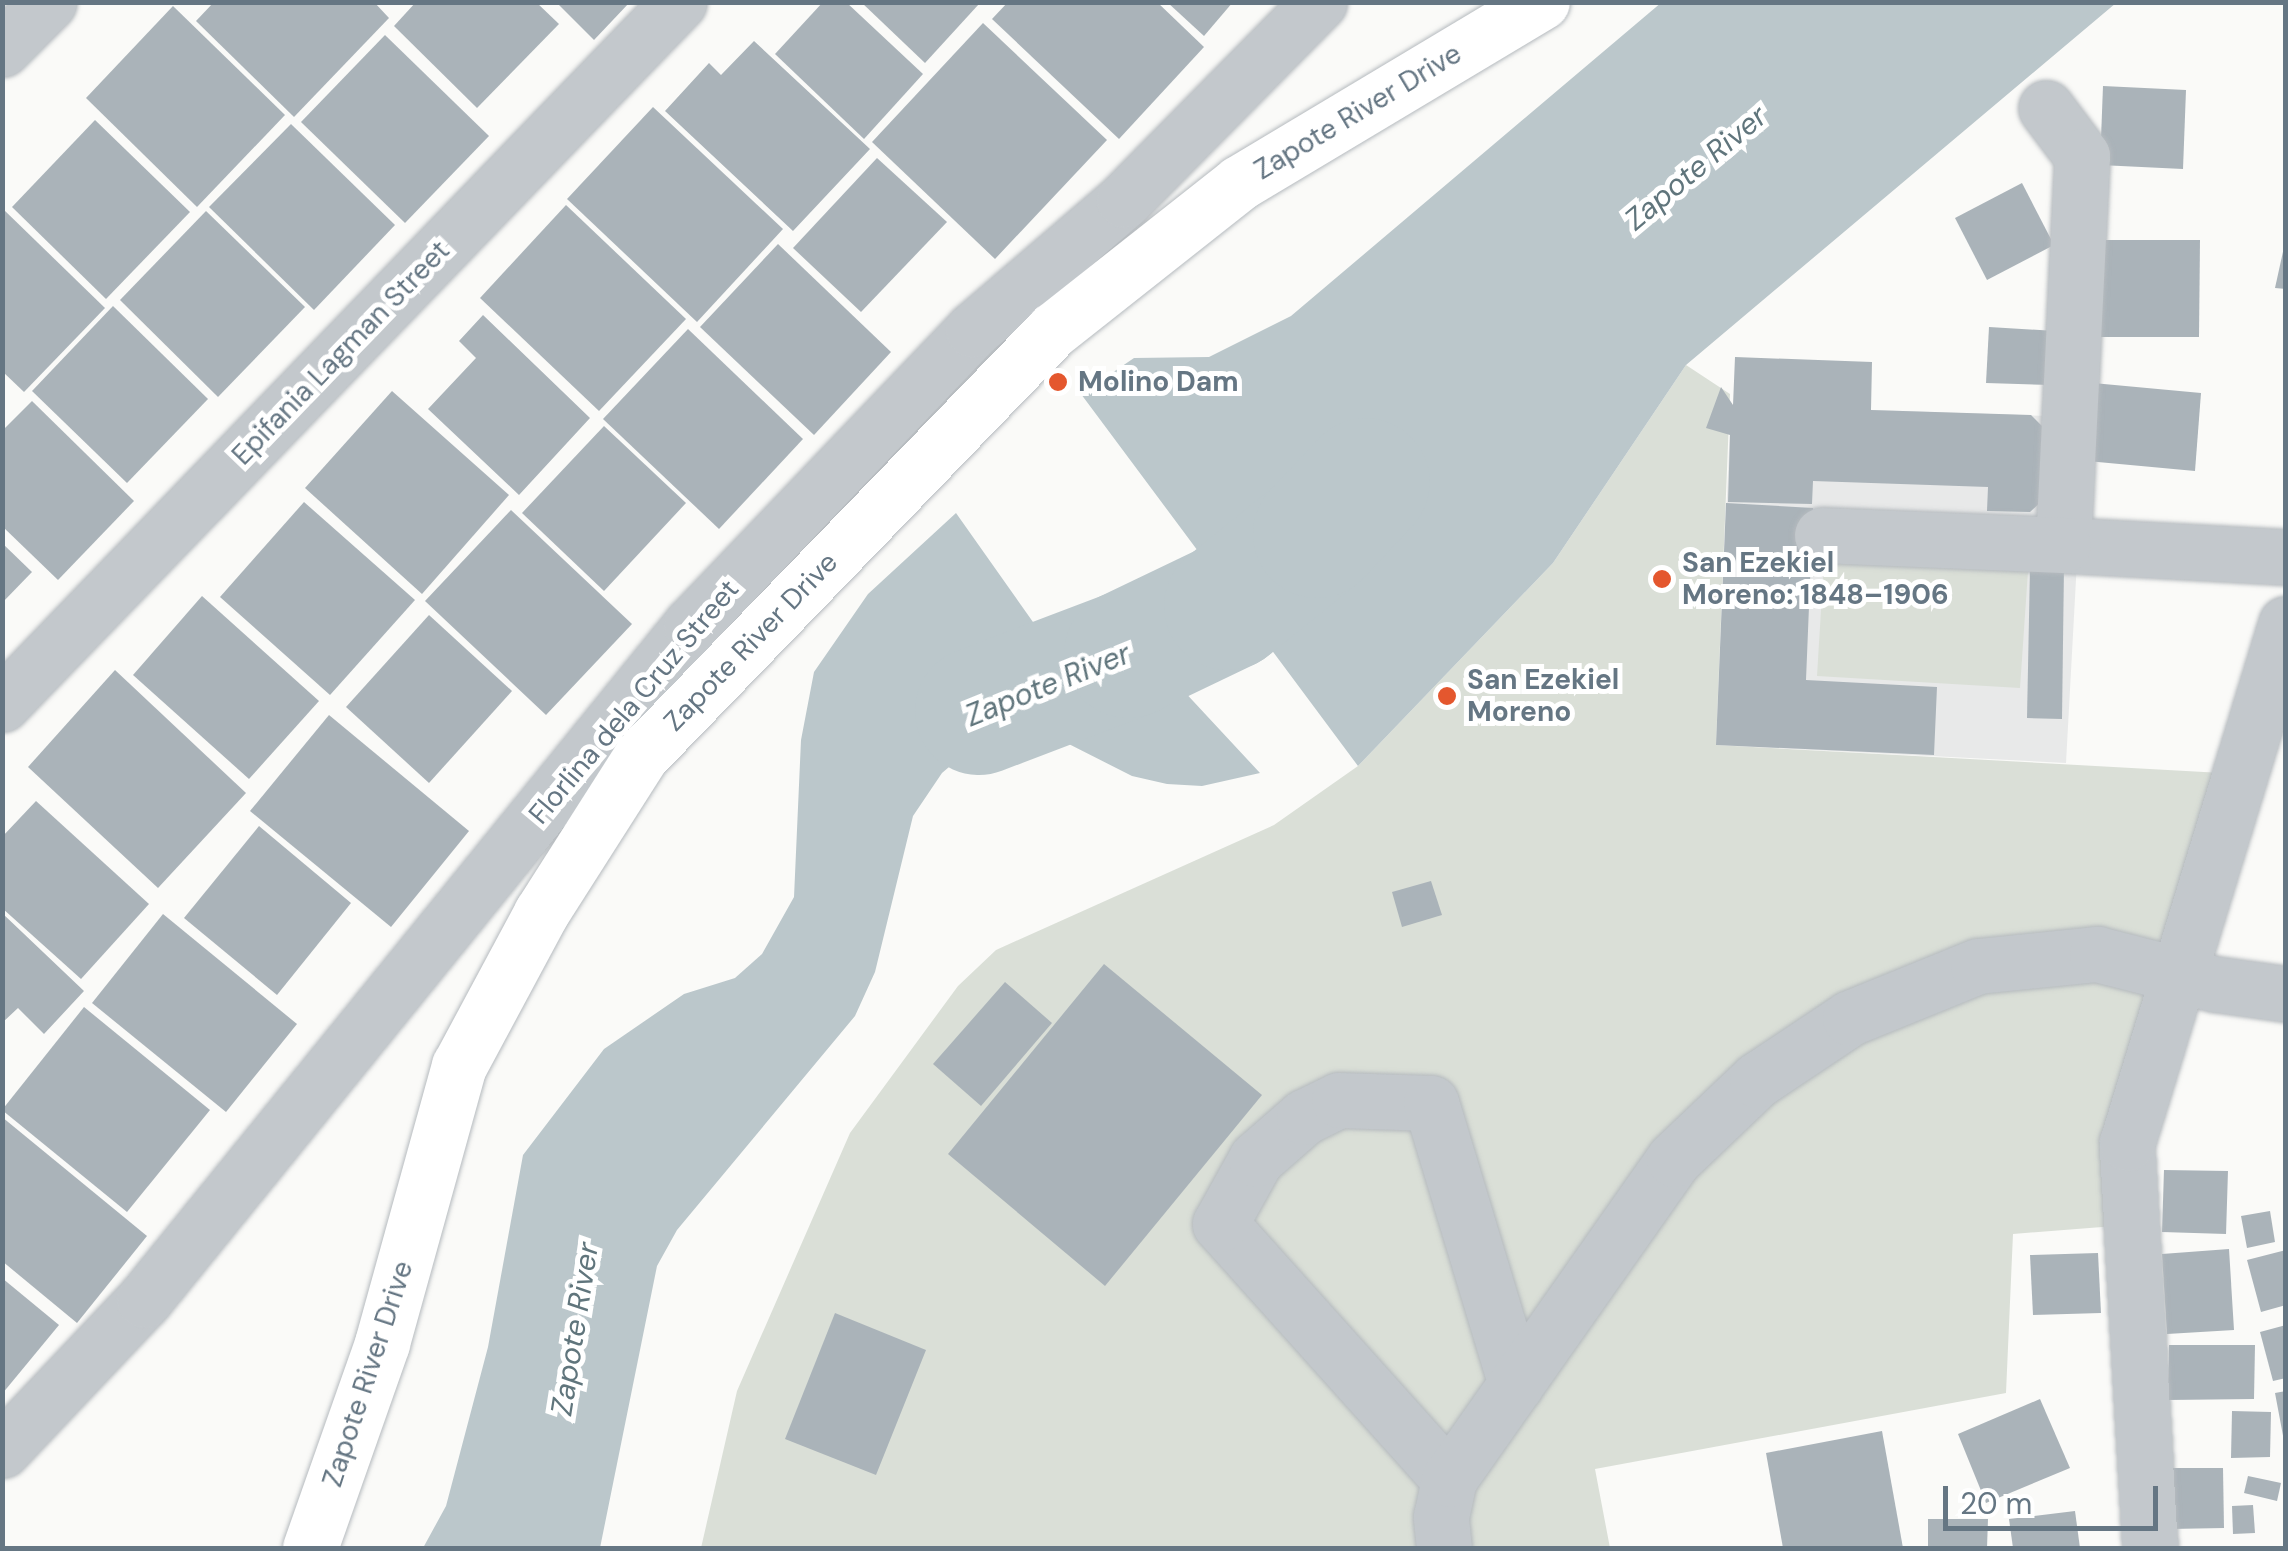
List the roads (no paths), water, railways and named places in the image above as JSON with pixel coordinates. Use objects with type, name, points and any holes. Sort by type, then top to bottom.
[{"type":"main road","name":"Zapote River Drive","points":[[310,1548],[382,1343],[459,1066],[541,913],[640,756],[1053,330],[1239,182],[1539,5]]},
{"type":"street","points":[[2,49],[49,2]]},
{"type":"street","name":"Epifania Lagman Street","points":[[2,704],[679,2]]},
{"type":"street","name":"Florlina dela Cruz Street","points":[[2,1450],[144,1300],[691,625],[973,330],[1124,200],[1319,2]]},
{"type":"street","points":[[2046,108],[2082,156],[2064,546]]},
{"type":"street","points":[[1822,535],[2286,557]]},
{"type":"street","points":[[2150,1548],[2127,1143],[2286,624]]},
{"type":"street","points":[[1444,1548],[1449,1479],[1698,1131],[1758,1080],[1850,1018],[1924,984],[2010,962],[2097,954],[2286,994]]},
{"type":"street","points":[[1449,1479],[1220,1224],[1256,1159],[1304,1117],[1339,1100],[1430,1103],[1516,1384]]},
{"type":"water","points":[[1662,2],[2116,3],[1686,365],[1553,563],[1358,766],[1081,394],[1134,358],[1209,357],[1291,316]]},
{"type":"water","points":[[956,513],[1045,639],[1101,602],[1260,773],[1202,786],[1167,784],[1132,776],[1053,736],[1019,732],[976,744],[942,773],[913,816],[875,972],[855,1016],[677,1230],[657,1266],[600,1548],[423,1548],[446,1506],[488,1347],[523,1155],[604,1049],[684,994],[735,978],[762,954],[794,897],[801,740],[814,672],[868,594]]},
{"type":"waterway","name":"Zapote River","points":[[979,711],[1128,654],[1228,606],[1317,534],[1366,482]]},
{"type":"place","name":"Molino Dam","points":[[1058,382]]},
{"type":"place","name":"San Ezekiel Moreno: 1848–1906","points":[[1662,579]]},
{"type":"place","name":"San Ezekiel Moreno","points":[[1447,696]]}]
